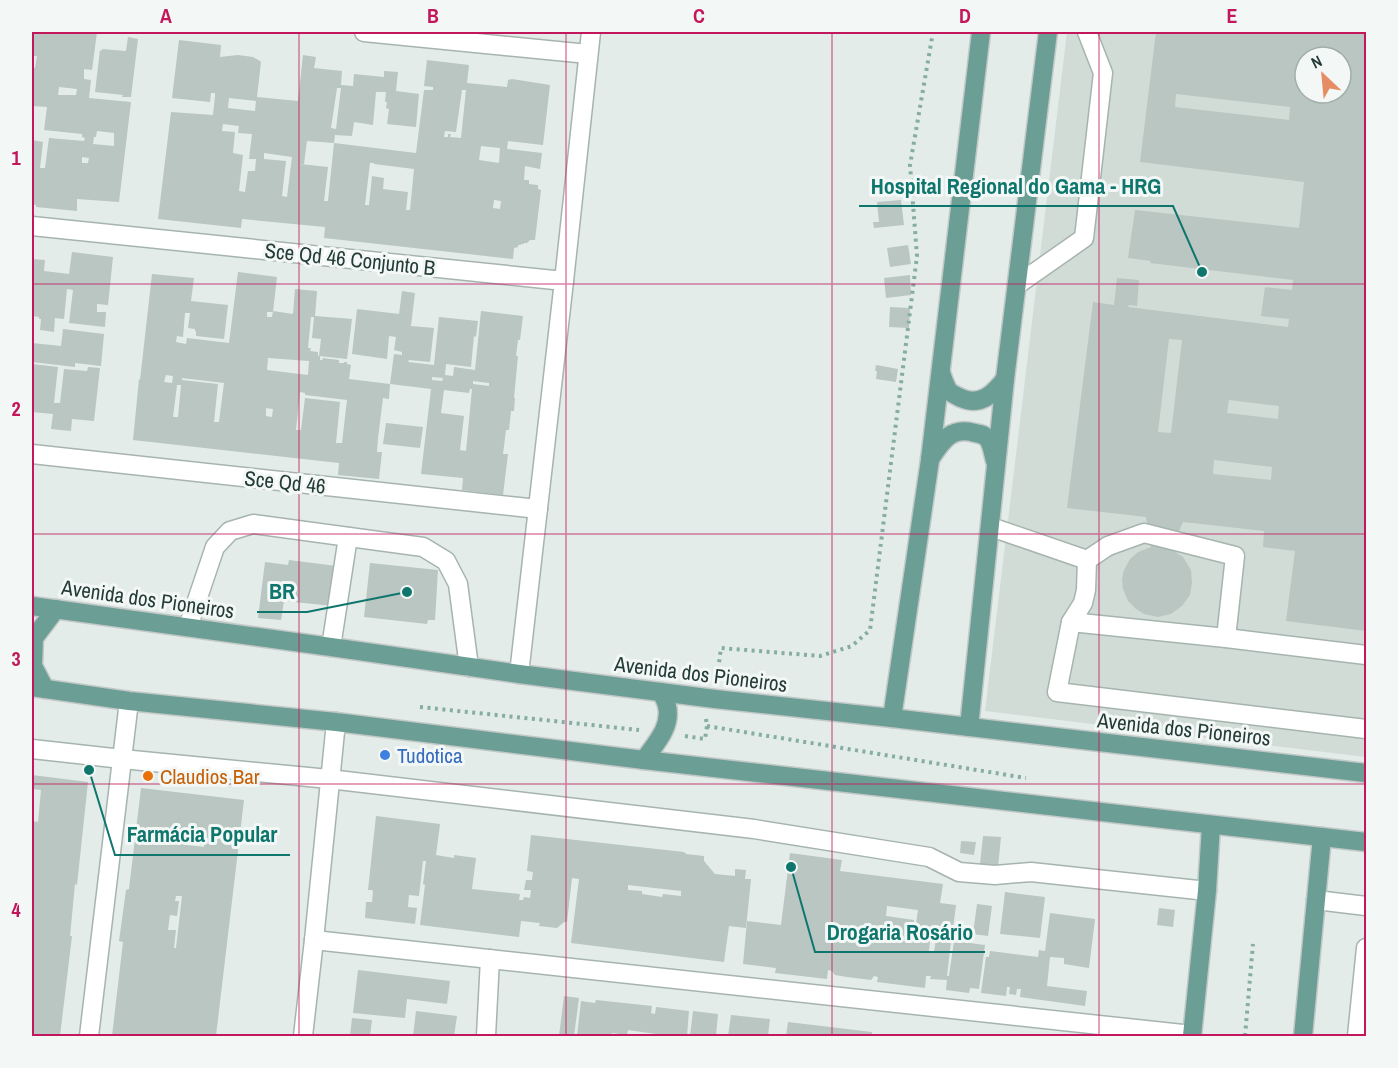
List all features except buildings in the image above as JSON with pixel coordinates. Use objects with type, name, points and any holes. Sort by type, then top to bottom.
[{"type":"main road","points":[[892,718],[930,460],[981,32]]},
{"type":"main road","points":[[969,727],[1005,379],[1048,32]]},
{"type":"main road","points":[[941,373],[949,391],[966,400],[977,401],[986,398],[1005,379]]},
{"type":"main road","points":[[930,460],[940,444],[953,433],[970,431],[984,435],[988,439],[997,469]]},
{"type":"main road","name":"Avenida dos Pioneiros","points":[[32,606],[519,674],[709,698],[1366,772]]},
{"type":"main road","points":[[56,609],[34,638],[33,666],[38,688],[1366,842]]},
{"type":"main road","points":[[644,760],[664,732],[667,723],[667,707],[662,692]]},
{"type":"main road","points":[[1192,1036],[1207,891],[1211,825]]},
{"type":"main road","points":[[1303,1036],[1322,837]]},
{"type":"street","points":[[364,32],[588,54]]},
{"type":"street","points":[[519,674],[591,32]]},
{"type":"street","points":[[1017,285],[1084,238],[1103,73],[1087,32]]},
{"type":"street","name":"Sce Qd 46 Conjunto B","points":[[32,226],[564,280]]},
{"type":"street","name":"Sce Qd 46","points":[[32,454],[538,509]]},
{"type":"street","points":[[188,627],[215,547],[230,531],[253,524],[423,547],[446,561],[458,584],[469,666]]},
{"type":"street","points":[[991,527],[1087,560]]},
{"type":"street","points":[[1087,560],[1108,546],[1144,533],[1235,556],[1226,638]]},
{"type":"street","points":[[331,647],[348,537]]},
{"type":"street","points":[[1087,560],[1086,590],[1083,603],[1071,622],[1057,692],[1366,729]]},
{"type":"street","points":[[1071,622],[1226,638],[1366,656]]},
{"type":"street","points":[[89,1036],[129,700]]},
{"type":"street","points":[[303,1036],[336,722]]},
{"type":"street","points":[[32,749],[330,779],[754,829],[928,857],[959,872],[995,875],[1031,872],[1207,891]]},
{"type":"street","points":[[1316,900],[1366,906]]},
{"type":"street","points":[[314,940],[1137,1033],[1192,1036]]},
{"type":"street","points":[[1357,1036],[1366,948]]},
{"type":"street","points":[[486,1036],[490,959]]},
{"type":"path","points":[[664,732],[705,740],[709,698],[721,648],[820,656],[852,646],[870,630],[917,256],[910,165],[933,32]]},
{"type":"path","points":[[707,726],[1034,779]]},
{"type":"path","points":[[1245,1036],[1253,944]]},
{"type":"shaded area","points":[[1067,32],[1366,32],[1366,757],[985,711]]},
{"type":"place","name":"Hospital Regional do Gama - HRG","points":[[1202,272]]},
{"type":"place","name":"BR","points":[[407,592]]},
{"type":"place","name":"Tudotica","points":[[385,755]]},
{"type":"place","name":"Farmácia Popular","points":[[89,770]]},
{"type":"place","name":"Claudios Bar","points":[[148,776]]},
{"type":"place","name":"Drogaria Rosário","points":[[791,867]]}]
